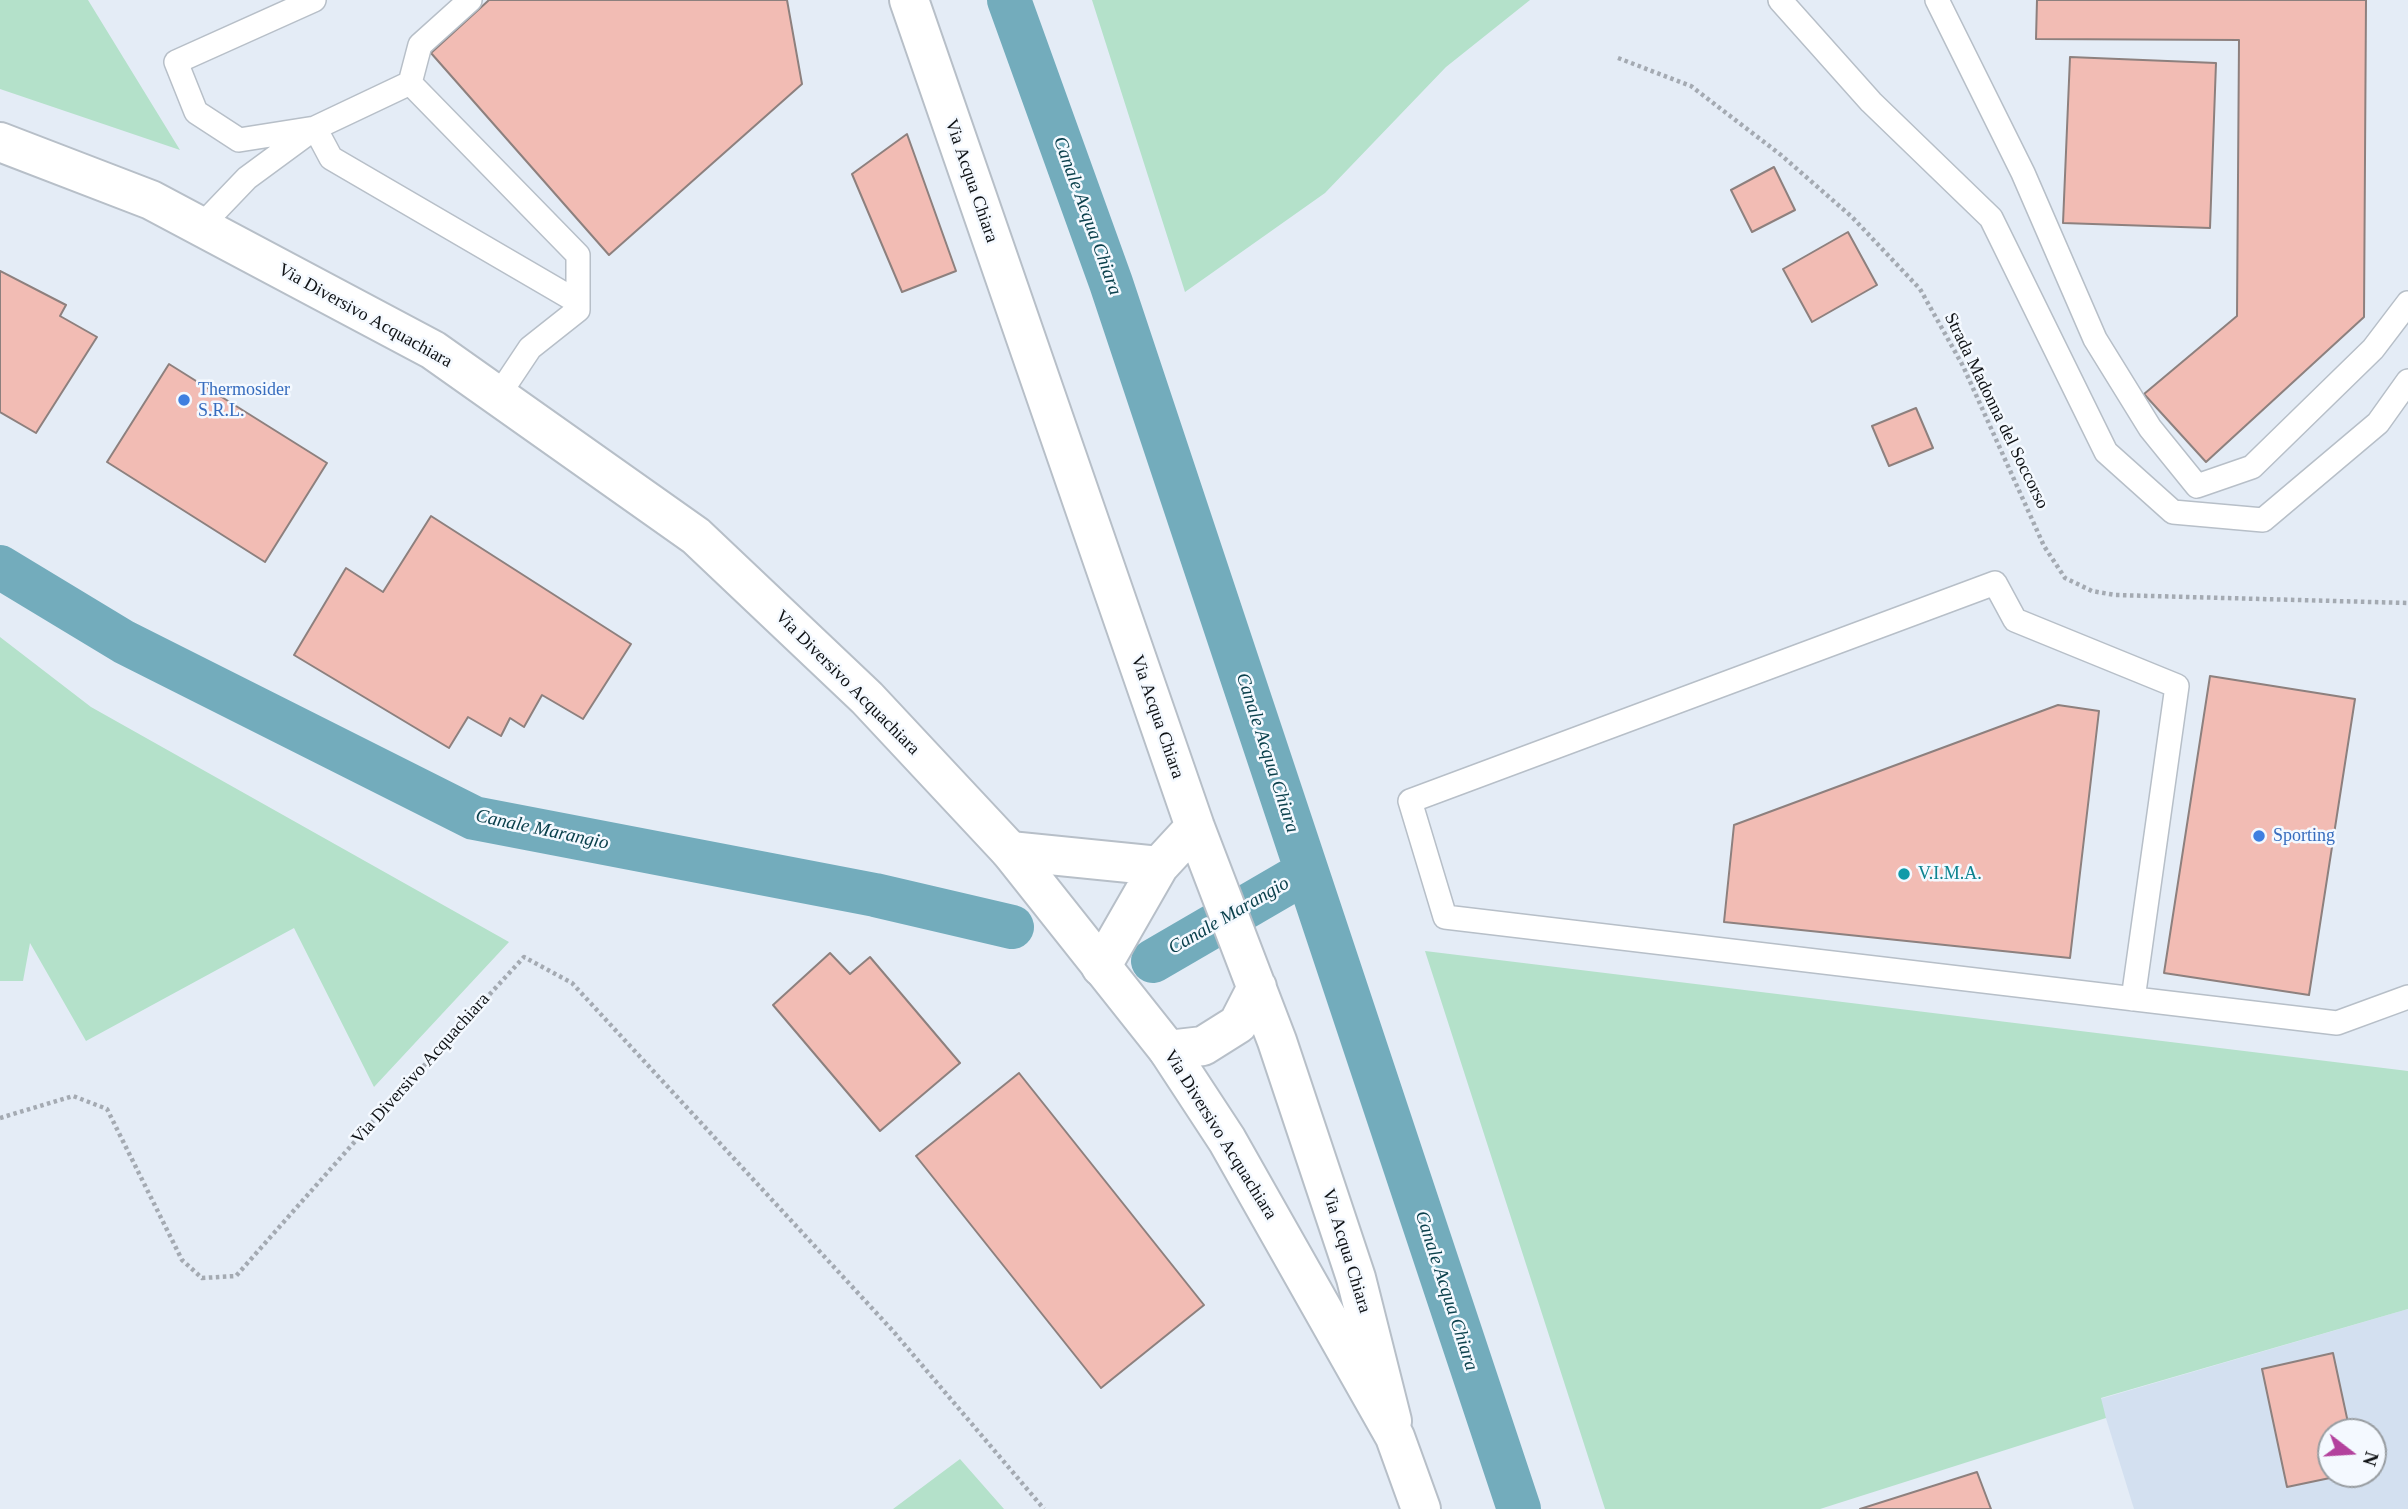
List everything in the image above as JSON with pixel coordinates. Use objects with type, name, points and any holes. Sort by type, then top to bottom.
[{"type":"main road","name":"Via Acqua Chiara","points":[[909,0],[1195,827],[1278,1041],[1356,1278],[1395,1437]]},
{"type":"main road","name":"Via Diversivo Acquachiara","points":[[0,142],[151,200],[433,350],[696,536],[867,698],[1010,851],[1168,1050],[1227,1140],[1395,1437],[1421,1509]]},
{"type":"main road","points":[[1101,967],[1160,866],[1195,827]]},
{"type":"main road","points":[[1010,851],[1160,866]]},
{"type":"main road","points":[[1168,1050],[1203,1046],[1238,1024],[1257,987]]},
{"type":"lane","points":[[314,0],[176,62],[196,112],[239,140],[315,128]]},
{"type":"lane","points":[[201,226],[247,178],[315,128],[410,83],[420,45],[470,0]]},
{"type":"lane","points":[[1780,0],[1871,102],[1991,218],[2106,452],[2173,512],[2263,520],[2378,422],[2408,381]]},
{"type":"lane","points":[[1937,0],[2023,173],[2095,338],[2150,428],[2197,486],[2252,467],[2373,349],[2408,303]]},
{"type":"lane","points":[[410,83],[578,255],[578,310],[530,348],[498,396]]},
{"type":"lane","points":[[315,128],[331,158],[578,302]]},
{"type":"lane","points":[[2133,999],[2177,686],[2015,620],[1995,583],[1410,801],[1445,916],[2337,1024],[2408,997]]},
{"type":"path","name":"Strada Madonna del Soccorso","points":[[1618,58],[1691,86],[1781,155],[1852,217],[1920,289],[1963,366],[2044,546],[2064,578],[2092,591],[2115,595],[2408,603]]},
{"type":"path","name":"Via Diversivo Acquachiara","points":[[0,1118],[73,1096],[107,1109],[182,1260],[202,1278],[236,1276],[373,1121],[524,957],[572,983],[893,1331],[1044,1509]]},
{"type":"shaded area","points":[[2408,1309],[2408,1509],[2134,1509],[2100,1399]]},
{"type":"green space","points":[[0,0],[88,0],[180,150],[0,89]]},
{"type":"green space","points":[[1092,0],[1530,0],[1446,67],[1325,193],[1185,292]]},
{"type":"green space","points":[[0,637],[91,707],[509,942],[374,1087],[294,928],[86,1041],[30,943],[23,981],[0,981]]},
{"type":"green space","points":[[1425,951],[2408,1071],[2408,1309],[2101,1398],[2106,1418],[1820,1509],[1605,1509]]},
{"type":"green space","points":[[960,1459],[1004,1509],[893,1509]]},
{"type":"building","points":[[489,0],[787,0],[802,84],[609,255],[431,53]]},
{"type":"building","points":[[2037,0],[2366,0],[2364,317],[2206,462],[2144,394],[2237,316],[2239,40],[2036,39]]},
{"type":"building","points":[[2070,57],[2216,63],[2210,228],[2063,223]]},
{"type":"building","points":[[907,134],[956,271],[902,292],[852,174]]},
{"type":"building","points":[[1774,167],[1795,210],[1752,232],[1731,190]]},
{"type":"building","points":[[1848,232],[1877,285],[1812,322],[1783,269]]},
{"type":"building","points":[[0,271],[66,305],[60,316],[97,337],[36,433],[0,412]]},
{"type":"building","points":[[169,364],[327,463],[265,562],[107,462]]},
{"type":"building","points":[[1916,408],[1933,448],[1889,466],[1872,426]]},
{"type":"building","points":[[431,516],[631,644],[583,719],[542,695],[524,727],[510,718],[501,736],[468,717],[449,748],[294,655],[346,568],[383,592]]},
{"type":"building","name":"Sporting","points":[[2210,676],[2355,699],[2309,995],[2164,973]]},
{"type":"building","name":"V.I.M.A.","points":[[2058,705],[2099,711],[2070,958],[1724,922],[1734,825]]},
{"type":"building","points":[[830,953],[850,974],[870,957],[960,1063],[880,1131],[773,1005]]},
{"type":"building","points":[[1019,1073],[1204,1305],[1101,1388],[916,1156]]},
{"type":"building","points":[[2333,1353],[2347,1418],[2317,1418],[2317,1481],[2287,1487],[2262,1369]]},
{"type":"building","points":[[1977,1472],[1991,1509],[1860,1509]]},
{"type":"waterway","name":"Canale Acqua Chiara","points":[[1009,0],[1111,283],[1519,1509]]},
{"type":"waterway","name":"Canale Marangio","points":[[0,567],[124,642],[474,818],[875,895],[1012,927]]},
{"type":"waterway","name":"Canale Marangio","points":[[1153,961],[1306,872]]},
{"type":"place","name":"Thermosider S.R.L.","points":[[184,400]]},
{"type":"place","name":"Sporting","points":[[2259,836]]},
{"type":"place","name":"V.I.M.A.","points":[[1904,874]]}]
